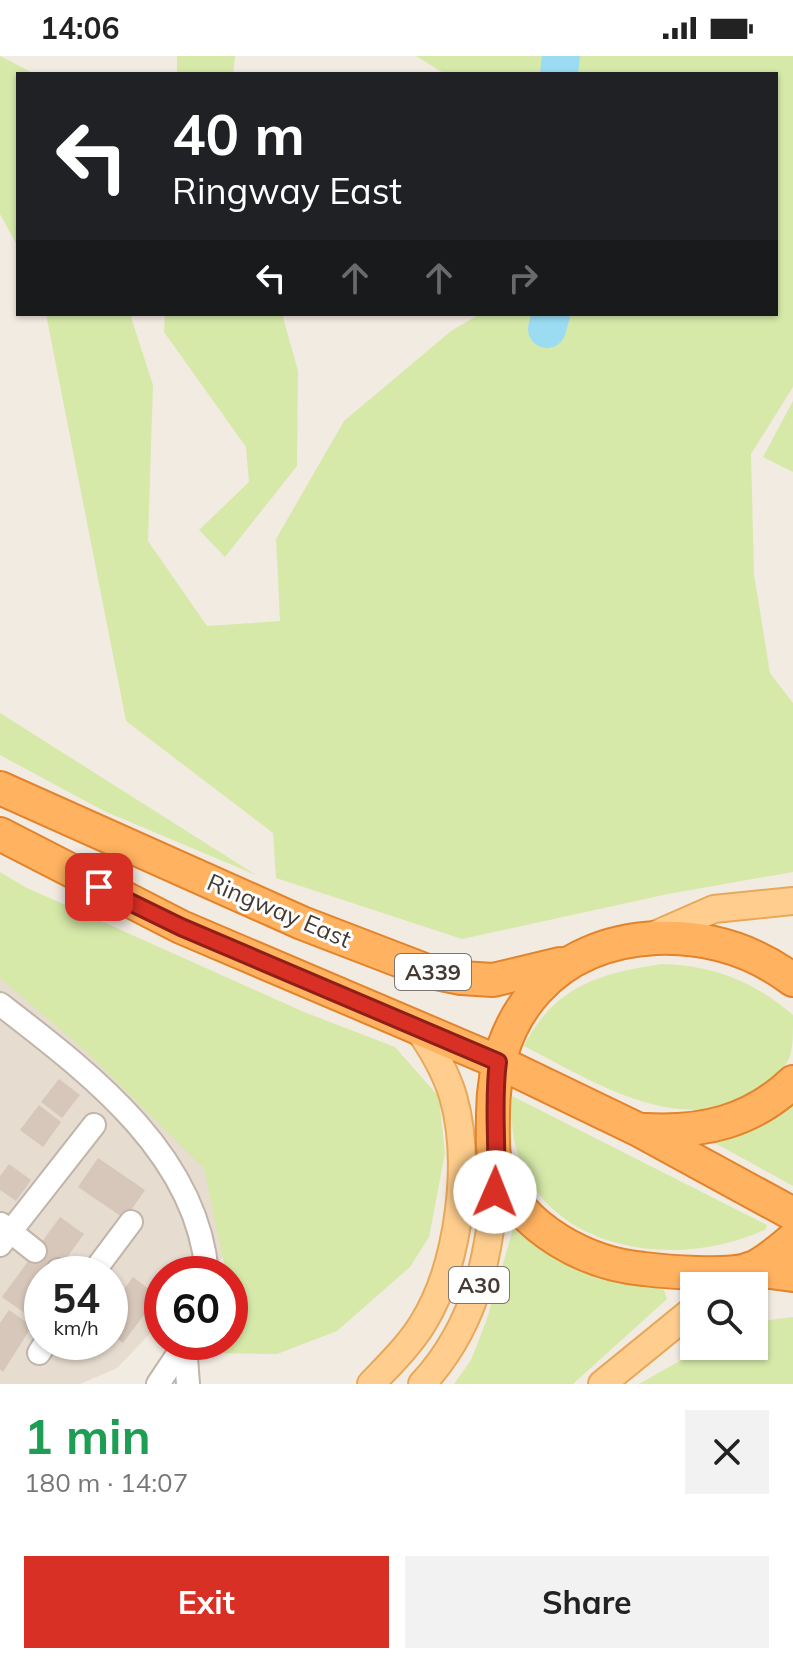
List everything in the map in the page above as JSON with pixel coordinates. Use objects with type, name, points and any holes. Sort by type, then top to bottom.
[{"type":"highway","name":"Ringway East","points":[[0,788],[302,923],[427,971],[493,980],[570,961]]},
{"type":"highway","name":"A339","points":[[0,834],[181,927],[498,1062]]},
{"type":"highway","points":[[680,1273],[603,1261],[571,1247],[534,1222],[517,1203],[497,1171],[493,1109],[498,1062],[508,1032],[536,989],[570,961],[613,945],[647,939],[689,939],[725,946],[764,962],[793,980]]},
{"type":"highway","points":[[498,1062],[637,1129],[793,1214]]},
{"type":"highway","points":[[637,1129],[689,1130],[730,1122],[757,1110],[793,1082]]},
{"type":"highway","points":[[746,1272],[793,1239]]},
{"type":"highway","points":[[768,1276],[793,1275]]},
{"type":"main road","points":[[647,939],[714,909],[793,901]]},
{"type":"main road","points":[[371,1384],[412,1339],[428,1315],[446,1270],[456,1225],[460,1171],[456,1108],[437,1055],[416,1026]]},
{"type":"main road","name":"A30","points":[[422,1384],[449,1350],[474,1299],[491,1235],[497,1171]]},
{"type":"main road","points":[[602,1384],[680,1320]]},
{"type":"street","points":[[0,1004],[105,1089],[139,1127],[171,1172],[199,1224],[204,1256]]},
{"type":"street","points":[[35,1251],[3,1233],[94,1125]]},
{"type":"street","points":[[106,1256],[131,1222]]},
{"type":"street","points":[[158,1384],[174,1360]]},
{"type":"street","points":[[187,1360],[188,1384]]},
{"type":"shaded area","points":[[0,969],[193,1149],[243,1235],[224,1256],[144,1256],[144,1340],[128,1357],[128,1256],[24,1256],[24,1360],[125,1360],[117,1368],[80,1384],[0,1384]]},
{"type":"green space","points":[[0,56],[31,72],[16,72],[16,243],[0,214]]},
{"type":"green space","points":[[177,56],[235,56],[233,72],[177,72]]},
{"type":"green space","points":[[416,56],[793,56],[793,387],[751,454],[754,574],[770,673],[793,703],[793,872],[668,894],[462,939],[276,878],[273,833],[126,721],[46,316],[131,316],[153,385],[148,541],[207,626],[280,621],[276,539],[344,421],[451,331],[477,316],[778,316],[778,72],[442,72]]},
{"type":"green space","points":[[165,316],[283,316],[298,371],[297,466],[225,557],[199,530],[249,482],[246,447],[164,332]]},
{"type":"green space","points":[[793,401],[793,472],[763,457]]},
{"type":"green space","points":[[0,713],[256,875],[104,811],[0,755]]},
{"type":"green space","points":[[0,872],[25,887],[304,1012],[395,1047],[439,1097],[445,1153],[429,1237],[410,1267],[337,1331],[277,1354],[248,1354],[248,1256],[222,1256],[204,1168],[90,1055],[0,978]]},
{"type":"green space","points":[[662,964],[716,972],[748,985],[779,1003],[793,1015],[791,1052],[784,1067],[758,1090],[729,1104],[699,1110],[669,1108],[608,1089],[524,1046],[536,1026],[564,996],[599,978]]},
{"type":"green space","points":[[512,1096],[767,1225],[766,1229],[723,1244],[679,1250],[635,1247],[594,1235],[559,1214],[532,1184],[515,1145]]},
{"type":"green space","points":[[793,1099],[793,1186],[713,1142],[732,1137]]},
{"type":"green space","points":[[513,1229],[554,1255],[664,1290],[667,1299],[573,1384],[454,1384],[471,1360],[487,1319]]},
{"type":"green space","points":[[793,1317],[793,1384],[639,1384],[681,1360],[768,1360],[768,1320]]},
{"type":"building","points":[[59,1079],[80,1095],[62,1118],[41,1102]]},
{"type":"building","points":[[39,1105],[61,1122],[43,1147],[20,1130]]},
{"type":"building","points":[[98,1158],[145,1190],[125,1219],[78,1187]]},
{"type":"building","points":[[9,1164],[31,1180],[16,1201],[0,1190],[0,1176]]},
{"type":"building","points":[[60,1217],[84,1234],[68,1256],[32,1256]]},
{"type":"building","points":[[24,1267],[24,1313],[2,1297]]},
{"type":"building","points":[[133,1277],[144,1285],[144,1315],[128,1336],[128,1284]]},
{"type":"building","points":[[9,1310],[24,1320],[24,1339],[3,1372],[0,1369],[0,1323]]},
{"type":"waterway","points":[[559,72],[561,56]]},
{"type":"waterway","points":[[547,329],[550,316]]},
{"type":"route","points":[[99,887],[181,927],[498,1062],[493,1109],[497,1171],[495,1192]]}]
